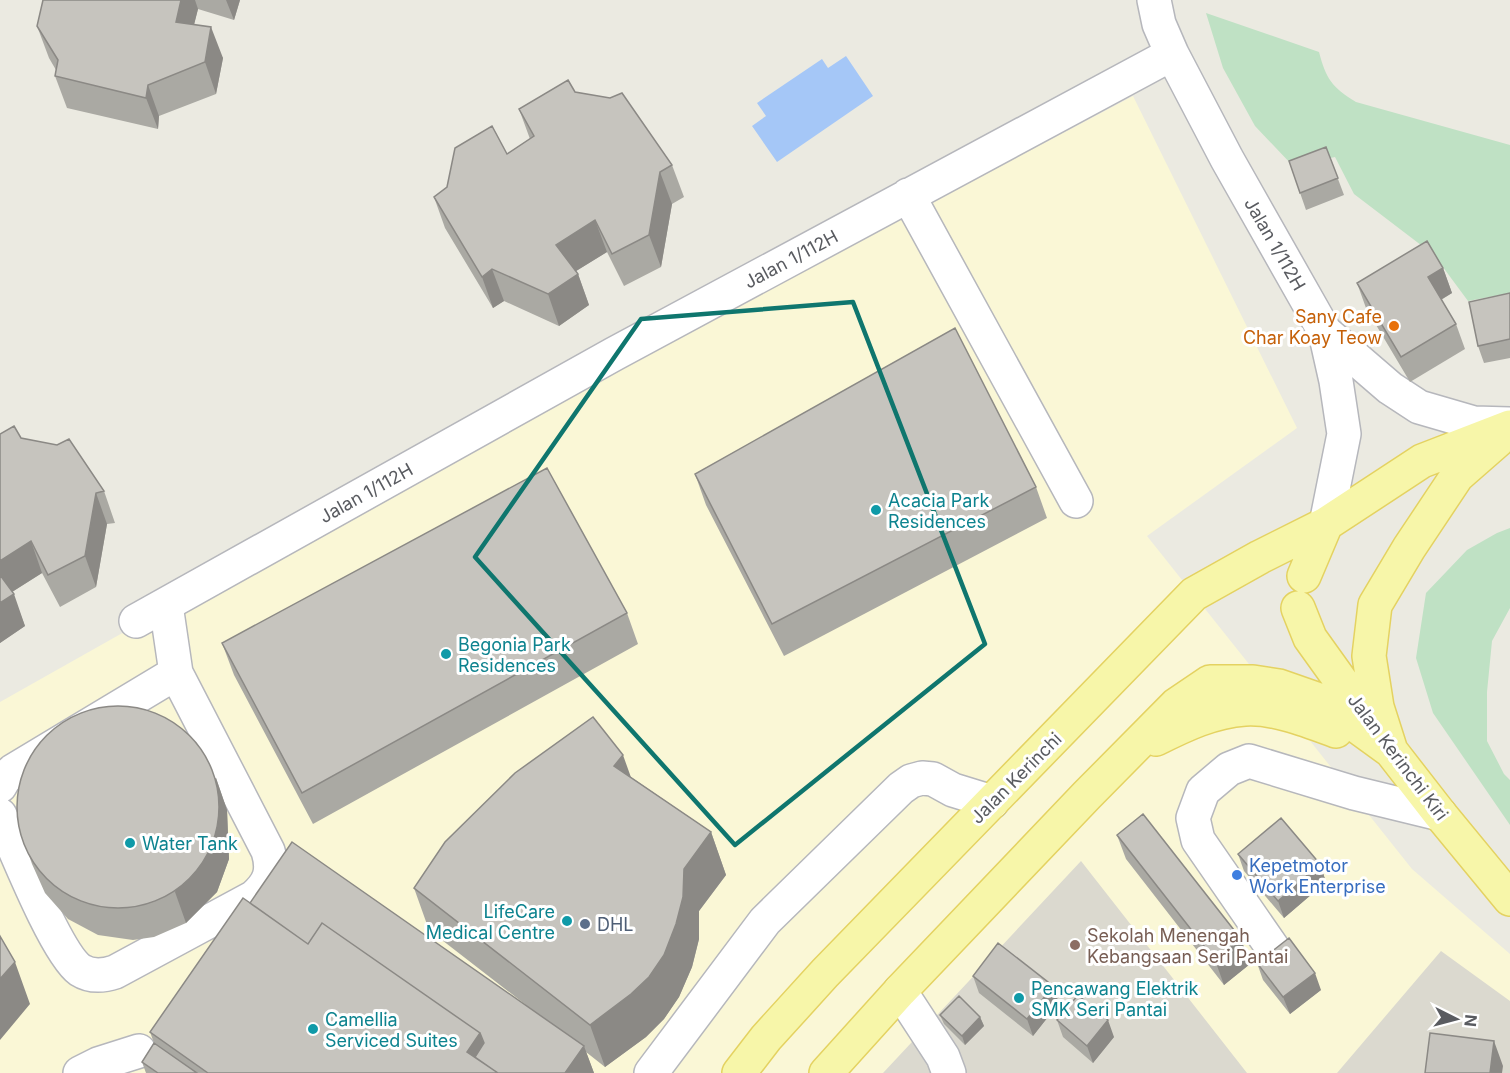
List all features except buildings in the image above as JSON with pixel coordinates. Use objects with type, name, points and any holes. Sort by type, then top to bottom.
[{"type":"main road","name":"Jalan Kerinchi","points":[[739,1073],[766,1038],[825,972],[1194,594],[1260,556],[1326,524],[1422,461],[1510,427]]},
{"type":"main road","points":[[1391,751],[1377,707],[1369,656],[1375,605],[1456,476],[1510,427]]},
{"type":"main road","points":[[1304,576],[1326,524]]},
{"type":"main road","name":"Jalan Kerinchi Kiri","points":[[1298,608],[1310,638],[1391,751],[1510,899]]},
{"type":"main road","points":[[826,1073],[900,991],[1130,752],[1197,719],[1242,709],[1297,716],[1391,751]]},
{"type":"street","points":[[1154,0],[1160,24],[1172,54]]},
{"type":"street","name":"Jalan 1/112H","points":[[136,621],[605,359],[1172,54],[1227,159],[1325,332]]},
{"type":"street","points":[[908,195],[1076,501]]},
{"type":"street","points":[[1325,332],[1390,388],[1419,407],[1474,423],[1510,427]]},
{"type":"street","points":[[1325,332],[1336,381],[1344,434],[1326,524]]},
{"type":"street","points":[[1298,608],[1304,576]]},
{"type":"street","points":[[0,815],[56,939],[79,969],[90,975],[103,976],[115,972],[254,897],[264,888],[270,877],[272,863],[268,851],[176,673],[166,605]]},
{"type":"street","points":[[0,786],[13,771],[176,673]]},
{"type":"street","points":[[1274,950],[1198,840],[1193,818],[1203,791],[1228,768],[1249,761],[1354,793],[1440,814]]},
{"type":"street","points":[[651,1073],[765,921],[902,788],[911,781],[922,778],[933,779],[953,790],[992,802]]},
{"type":"street","points":[[900,991],[943,1057],[949,1073]]},
{"type":"street","points":[[80,1073],[139,1051]]},
{"type":"highlighted area","points":[[853,302],[985,644],[735,845],[475,557],[641,319]]},
{"type":"shaded area","points":[[1133,96],[1297,428],[1147,536],[1412,869],[1510,954],[1510,1073],[0,1073],[0,702],[149,618]]},
{"type":"shaded area","name":"Sekolah Menengah Kebangsaan Seri Pantai","points":[[1081,861],[1247,1073],[883,1073]]},
{"type":"shaded area","points":[[1441,951],[1510,1001],[1510,1073],[1337,1073]]},
{"type":"green space","points":[[1206,13],[1319,52],[1331,82],[1356,102],[1510,145],[1510,293],[1468,301],[1434,255],[1354,194],[1335,157],[1293,166],[1255,126],[1223,68]]},
{"type":"green space","points":[[1510,528],[1510,608],[1492,641],[1487,692],[1487,741],[1504,774],[1510,780],[1510,825],[1433,713],[1416,658],[1426,593],[1467,550]]},
{"type":"water","points":[[846,56],[873,96],[777,162],[752,126],[766,116],[757,103],[822,59],[828,68]]},
{"type":"place","name":"Sany Cafe Char Koay Teow","points":[[1394,326]]},
{"type":"place","name":"Acacia Park Residences","points":[[876,510]]},
{"type":"place","name":"Begonia Park Residences","points":[[446,654]]},
{"type":"place","name":"Water Tank","points":[[130,843]]},
{"type":"place","name":"Kepetmotor Work Enterprise","points":[[1237,875]]},
{"type":"place","name":"LifeCare Medical Centre","points":[[567,921]]},
{"type":"place","name":"DHL","points":[[585,924]]},
{"type":"place","name":"Sekolah Menengah Kebangsaan Seri Pantai","points":[[1075,945]]},
{"type":"place","name":"Pencawang Elektrik SMK Seri Pantai","points":[[1019,998]]},
{"type":"place","name":"Camellia Serviced Suites","points":[[313,1029]]}]
